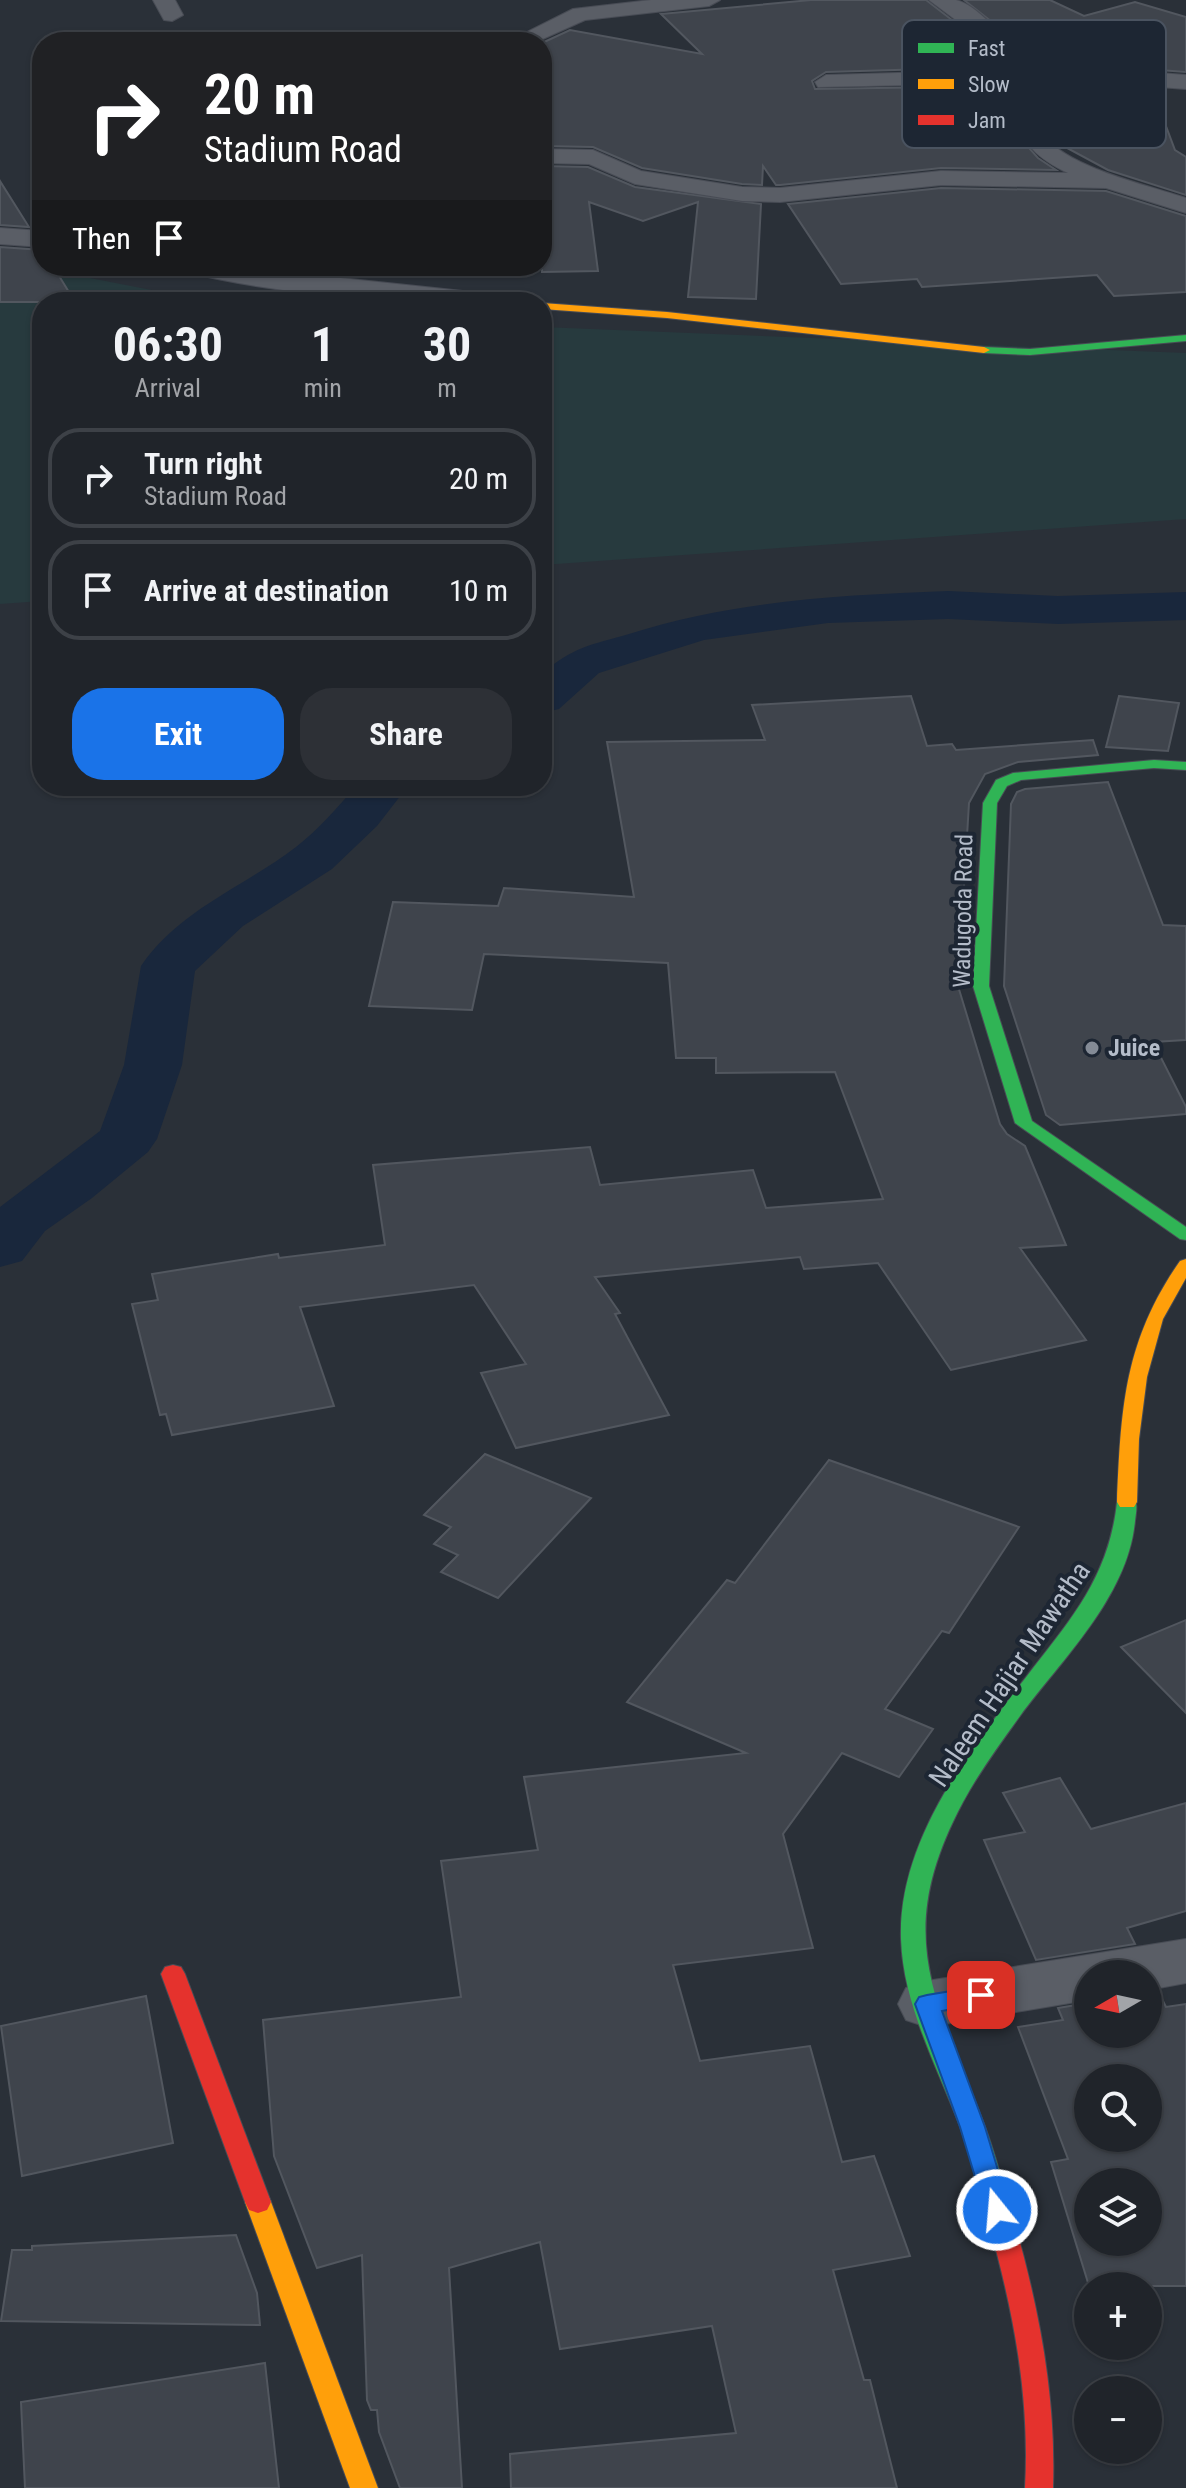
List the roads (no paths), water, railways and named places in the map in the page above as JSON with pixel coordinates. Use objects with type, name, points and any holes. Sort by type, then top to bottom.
[{"type":"street","points":[[540,32],[581,14],[709,0]]},
{"type":"street","points":[[940,0],[961,9],[975,20]]},
{"type":"street","points":[[826,82],[902,80]]},
{"type":"street","points":[[1166,81],[1186,82]]},
{"type":"street","points":[[1043,148],[1113,181],[1186,206]]},
{"type":"street","points":[[552,156],[593,157],[635,177],[742,194],[780,195],[941,178],[1113,181]]},
{"type":"street","points":[[0,236],[32,238]]},
{"type":"street","points":[[238,276],[394,292]]},
{"type":"street","points":[[552,307],[667,315],[952,348],[1030,352],[1186,338]]},
{"type":"street","name":"Wadugoda Road","points":[[1186,766],[1154,764],[1018,776],[1001,783],[990,803],[981,986],[1024,1123],[1186,1235]]},
{"type":"street","name":"Naleem Hajiar Mawatha","points":[[1039,2488],[1041,2395],[1022,2292],[973,2127],[927,2004],[915,1949],[913,1918],[917,1891],[957,1799],[1005,1722],[1089,1614],[1114,1568],[1127,1519],[1135,1374],[1162,1295],[1186,1265]]},
{"type":"street","points":[[1162,1965],[1186,1961]]},
{"type":"street","points":[[173,1974],[364,2488]]},
{"type":"street","points":[[927,2004],[1074,1979]]},
{"type":"waterway","points":[[552,690],[582,663],[698,627],[828,609],[948,605],[1058,610],[1186,606]]},
{"type":"waterway","points":[[0,1248],[23,1218],[71,1185],[127,1139],[153,1065],[168,966],[224,915],[314,858],[375,796]]},
{"type":"place","name":"Juice","points":[[1092,1048]]}]
